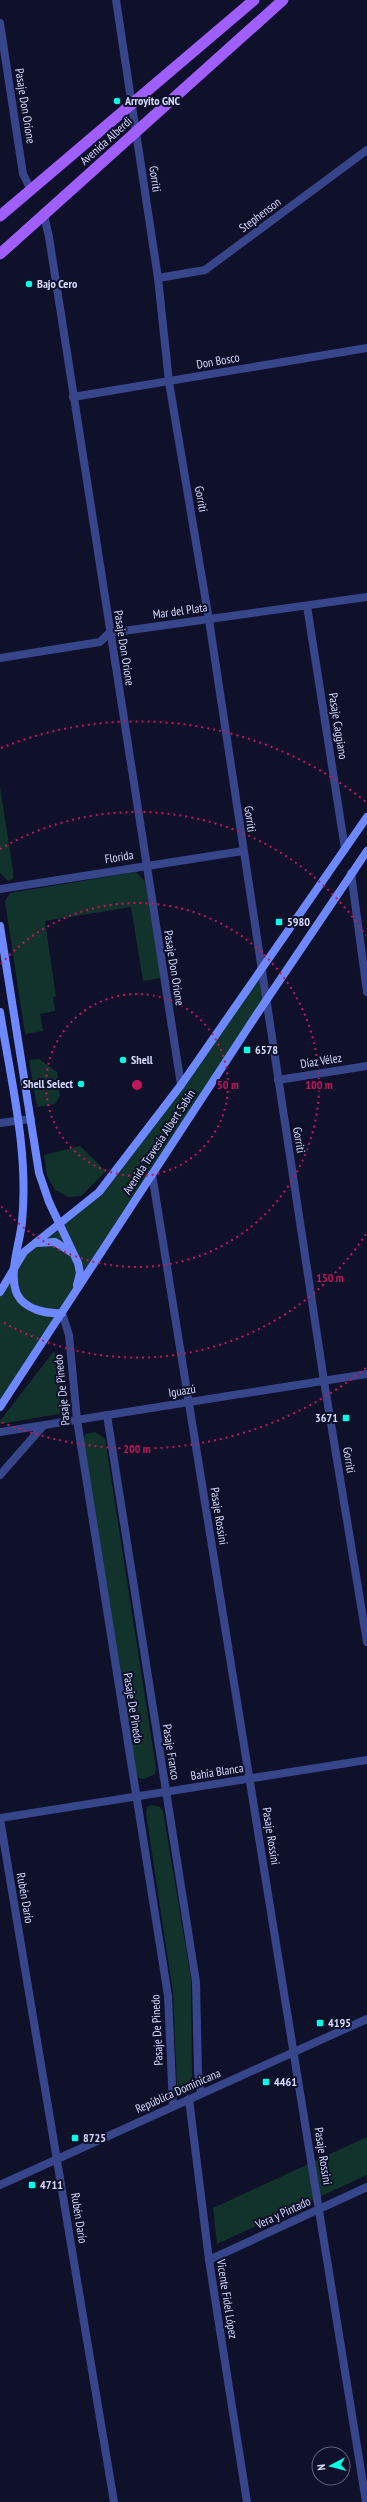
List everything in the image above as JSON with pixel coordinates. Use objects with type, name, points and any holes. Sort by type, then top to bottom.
[{"type":"main road","name":"Avenida Alberdi","points":[[0,216],[132,106],[254,0]]},
{"type":"main road","name":"Avenida Alberdi","points":[[0,254],[283,0]]},
{"type":"main road","name":"Avenida Travesía Albert Sabin","points":[[0,1292],[16,1262],[34,1244],[99,1192],[181,1085],[367,817]]},
{"type":"main road","name":"Avenida Travesía Albert Sabin","points":[[0,1407],[266,1000],[367,851]]},
{"type":"main road","points":[[0,926],[39,1173],[49,1202],[60,1224],[80,1273],[74,1293]]},
{"type":"main road","points":[[0,1012],[18,1121],[23,1162],[24,1194],[15,1280],[18,1295],[36,1310],[62,1314]]},
{"type":"main road","points":[[34,1244],[55,1242],[65,1246],[73,1254]]},
{"type":"street","name":"Gorriti","points":[[116,0],[158,278],[168,382],[209,620],[324,1381],[367,1642]]},
{"type":"street","name":"Pasaje Don Orione","points":[[0,23],[23,174],[31,190]]},
{"type":"street","name":"Stephenson","points":[[158,278],[205,270],[367,150]]},
{"type":"street","name":"Pasaje Don Orione","points":[[44,215],[49,237],[145,865],[181,1085]]},
{"type":"street","name":"Don Bosco","points":[[73,397],[367,348]]},
{"type":"street","name":"Mar del Plata","points":[[0,658],[100,642],[109,633],[367,597]]},
{"type":"street","name":"Pasaje Caggiano","points":[[307,606],[345,850]]},
{"type":"street","name":"Florida","points":[[0,889],[145,865],[243,851]]},
{"type":"street","points":[[351,873],[367,992]]},
{"type":"street","name":"Díaz Vélez","points":[[278,1080],[367,1066]]},
{"type":"street","points":[[0,1123],[31,1118]]},
{"type":"street","name":"Pasaje Rossini","points":[[152,1174],[366,2502]]},
{"type":"street","name":"Pasaje De Pinedo","points":[[62,1314],[69,1335],[77,1420],[131,1772],[137,1796],[168,1996],[173,2106]]},
{"type":"street","name":"Iguazú","points":[[0,1432],[367,1374]]},
{"type":"street","name":"Pasaje Franco","points":[[107,1416],[196,1982],[198,2072],[201,2094]]},
{"type":"street","points":[[0,1475],[43,1426]]},
{"type":"street","name":"Bahía Blanca","points":[[0,1819],[367,1760]]},
{"type":"street","name":"Rubén Darío","points":[[0,1819],[114,2502]]},
{"type":"street","name":"República Dominicana","points":[[0,2185],[367,2019]]},
{"type":"street","name":"Vicente Fidel López","points":[[189,2099],[209,2260],[247,2502]]},
{"type":"street","name":"Vera y Pintado","points":[[209,2260],[367,2187]]},
{"type":"green space","points":[[0,787],[13,870],[13,879],[8,881],[0,873]]},
{"type":"green space","points":[[136,872],[145,881],[161,978],[143,981],[131,907],[45,921],[56,997],[53,997],[55,1011],[40,1014],[43,1031],[25,1034],[5,901],[10,893]]},
{"type":"green space","points":[[261,970],[266,1000],[0,1407],[0,1292],[16,1262],[99,1192]]},
{"type":"green space","points":[[39,1059],[57,1072],[60,1096],[55,1104],[37,1107],[29,1060]]},
{"type":"green space","points":[[80,1146],[106,1171],[81,1196],[69,1197],[55,1190],[47,1176],[44,1155]]},
{"type":"green space","points":[[54,1351],[70,1412],[0,1424],[0,1421]]},
{"type":"green space","points":[[95,1432],[105,1439],[156,1768],[155,1774],[144,1779],[139,1778],[135,1772],[83,1438],[86,1434]]},
{"type":"green space","points":[[151,1805],[160,1807],[163,1811],[191,1979],[192,2076],[188,2088],[184,2093],[179,2093],[177,2089],[173,1993],[146,1813],[147,1807]]},
{"type":"green space","points":[[367,2137],[367,2175],[217,2244],[213,2208]]},
{"type":"place","name":"Arroyito GNC","points":[[117,101]]},
{"type":"place","name":"Bajo Cero","points":[[29,284]]},
{"type":"place","name":"5980","points":[[279,922]]},
{"type":"place","name":"6578","points":[[247,1050]]},
{"type":"place","name":"Shell","points":[[123,1060]]},
{"type":"place","name":"Shell Select","points":[[81,1084]]},
{"type":"place","name":"3671","points":[[346,1418]]},
{"type":"place","name":"4195","points":[[320,2023]]},
{"type":"place","name":"4461","points":[[266,2082]]},
{"type":"place","name":"8725","points":[[75,2138]]},
{"type":"place","name":"4711","points":[[32,2185]]}]
